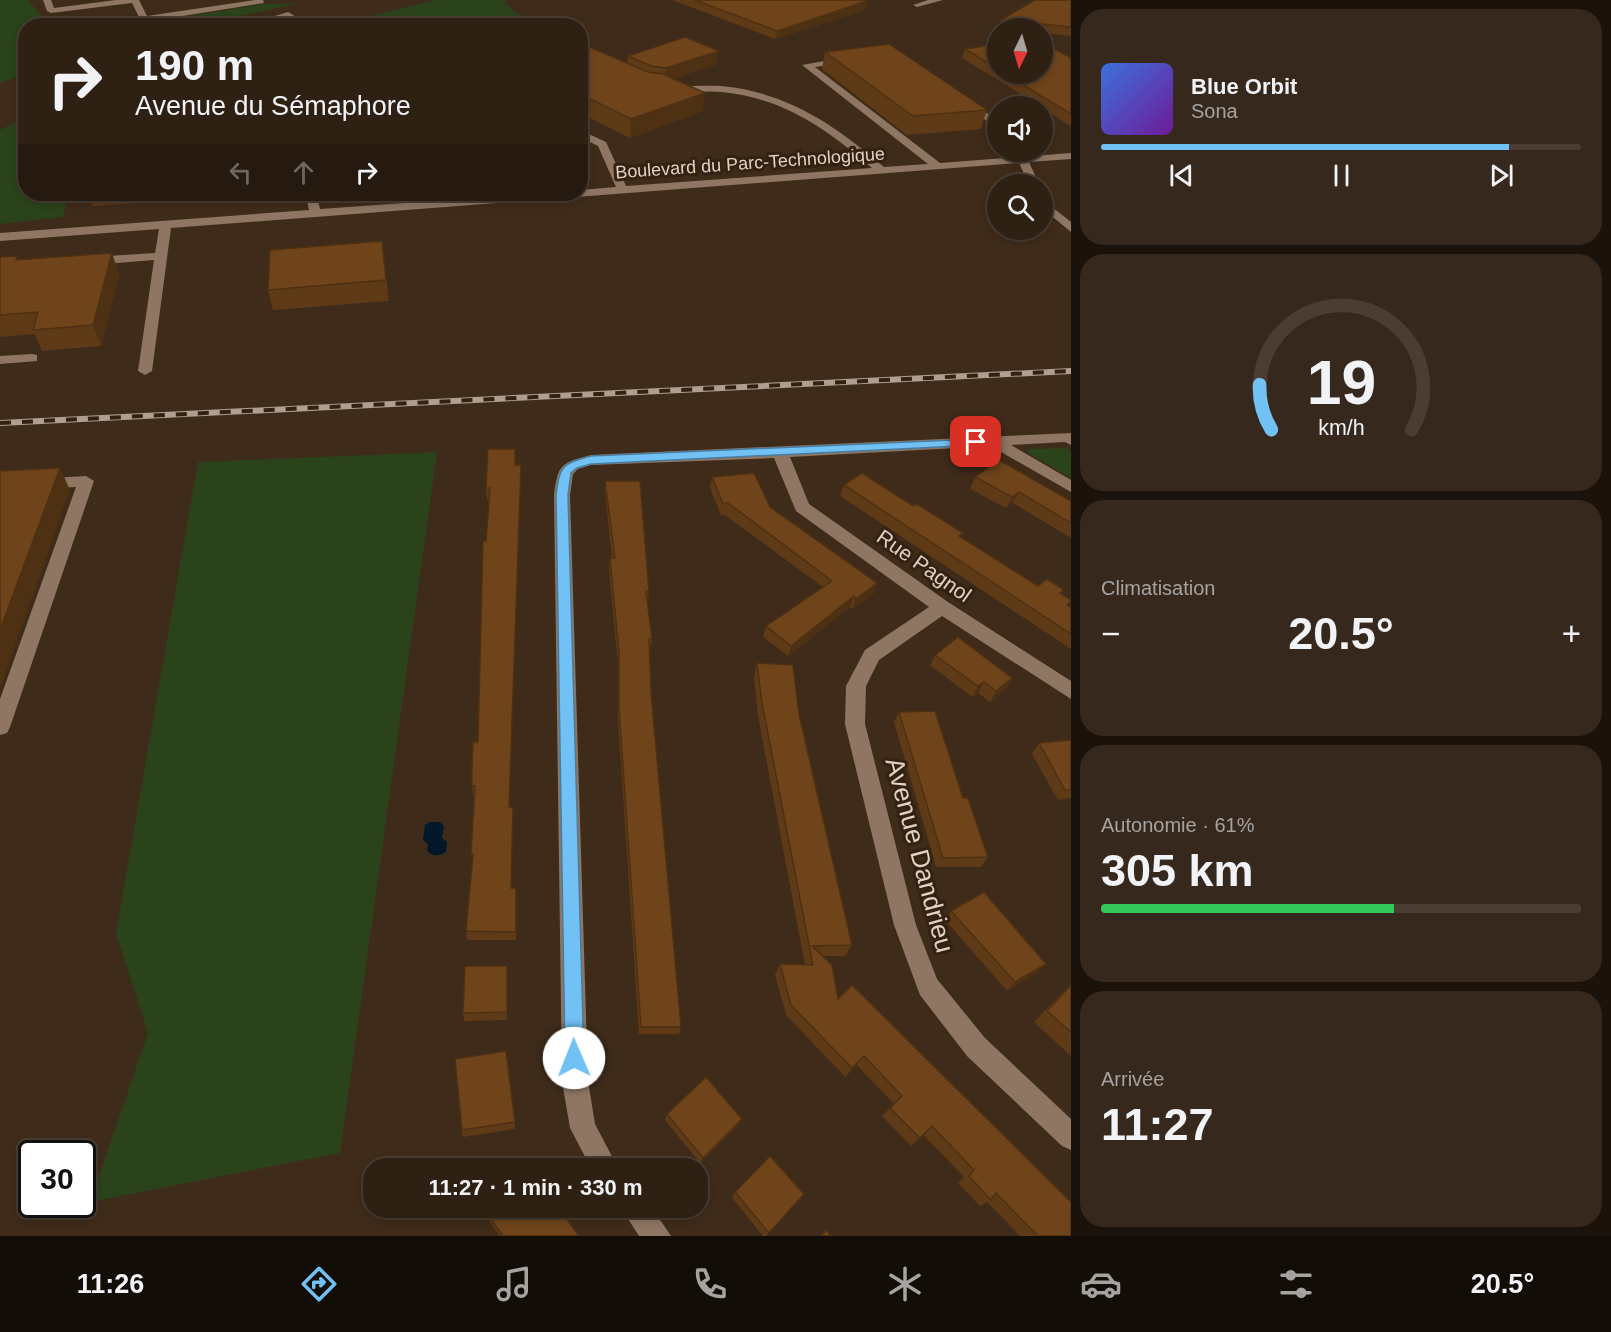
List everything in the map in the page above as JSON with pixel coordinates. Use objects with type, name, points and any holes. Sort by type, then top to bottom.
[{"type":"street","points":[[47,0],[51,11],[135,0],[144,18]]},
{"type":"street","points":[[151,18],[260,3],[259,0]]},
{"type":"street","points":[[917,5],[939,0]]},
{"type":"street","points":[[76,18],[150,8]]},
{"type":"street","points":[[277,18],[288,15],[293,18]]},
{"type":"street","points":[[860,58],[807,65],[938,166]]},
{"type":"street","points":[[667,87],[720,89],[763,95],[798,108],[831,126],[882,171]]},
{"type":"street","points":[[959,99],[987,118]]},
{"type":"street","points":[[588,137],[602,144],[623,190]]},
{"type":"street","name":"Boulevard du Parc-Technologique","points":[[1053,155],[1071,156]]},
{"type":"street","name":"Boulevard du Parc-Technologique","points":[[588,193],[995,162]]},
{"type":"street","points":[[312,201],[316,214]]},
{"type":"street","name":"Boulevard du Parc-Technologique","points":[[0,237],[482,201]]},
{"type":"street","points":[[1053,212],[1071,228]]},
{"type":"street","points":[[145,371],[165,225]]},
{"type":"street","points":[[81,262],[162,256]]},
{"type":"street","points":[[0,360],[32,358]]},
{"type":"street","points":[[600,1158],[583,1128],[575,1081],[562,507],[565,472],[573,465],[591,460],[1070,438]]},
{"type":"street","points":[[998,441],[1006,449],[1071,487]]},
{"type":"street","name":"Rue Pagnol","points":[[780,453],[802,507],[942,607],[1071,691]]},
{"type":"street","points":[[0,486],[86,482],[0,727]]},
{"type":"street","name":"Avenue Dandrieu","points":[[942,607],[872,655],[856,687],[855,724],[905,925],[928,987],[976,1047],[1071,1137]]},
{"type":"street","points":[[643,1218],[657,1236]]},
{"type":"green space","points":[[0,0],[28,0],[43,18],[18,18],[18,77],[0,83]]},
{"type":"green space","points":[[435,0],[508,0],[504,2],[523,18],[364,18]]},
{"type":"green space","points":[[298,3],[231,18],[179,18],[262,4]]},
{"type":"green space","points":[[18,121],[18,201],[67,201],[63,217],[0,224],[0,130]]},
{"type":"green space","points":[[1068,448],[1071,452],[1071,478],[1028,453],[1027,449]]},
{"type":"green space","points":[[437,452],[340,1153],[96,1201],[96,1185],[148,1033],[116,933],[198,462]]},
{"type":"water","points":[[430,822],[440,822],[444,826],[442,838],[447,842],[446,852],[434,855],[427,851],[428,844],[423,840],[425,825]]},
{"type":"building","points":[[695,0],[863,0],[867,1],[777,31]]},
{"type":"building","points":[[1035,0],[1071,0],[1071,27],[1053,25],[1053,18],[1004,18]]},
{"type":"building","points":[[685,37],[719,51],[666,68],[651,66],[628,56]]},
{"type":"building","points":[[889,44],[987,110],[913,116],[825,52]]},
{"type":"building","points":[[588,46],[648,72],[663,74],[705,93],[631,119],[588,98]]},
{"type":"building","points":[[987,46],[987,62],[965,49]]},
{"type":"building","points":[[1053,48],[1071,58],[1071,114],[1053,103],[1053,96],[1041,96],[1022,84],[1053,84]]},
{"type":"building","points":[[382,241],[386,280],[268,290],[270,250]]},
{"type":"building","points":[[112,253],[93,325],[33,330],[38,312],[0,315],[0,257],[17,256],[16,260]]},
{"type":"building","points":[[488,449],[515,449],[515,465],[521,465],[509,807],[513,807],[511,888],[516,888],[516,932],[466,931],[473,854],[471,854],[475,786],[472,786],[473,742],[478,742],[483,541],[486,541],[490,488],[486,488]]},
{"type":"building","points":[[999,460],[1071,501],[1071,523],[1019,492],[1012,497],[975,477]]},
{"type":"building","points":[[60,468],[0,630],[0,471]]},
{"type":"building","points":[[754,473],[770,507],[877,583],[856,599],[854,596],[791,646],[766,626],[832,581],[728,503],[723,504],[712,477]]},
{"type":"building","points":[[862,473],[913,506],[917,504],[963,533],[959,536],[1038,586],[1047,579],[1064,590],[1060,593],[1071,600],[1067,605],[1071,607],[1071,634],[844,485]]},
{"type":"building","points":[[605,481],[640,481],[649,591],[646,591],[652,639],[649,639],[651,692],[681,1027],[641,1027],[619,708],[619,653],[610,558],[615,558]]},
{"type":"building","points":[[958,637],[1012,678],[996,691],[984,682],[978,686],[935,655]]},
{"type":"building","points":[[757,663],[793,665],[799,714],[852,945],[812,946],[832,965],[838,999],[852,985],[1071,1202],[1071,1236],[1038,1236],[996,1193],[991,1200],[969,1176],[974,1170],[932,1126],[920,1138],[890,1108],[902,1096],[864,1056],[852,1068],[791,1005],[780,964],[813,965],[762,703]]},
{"type":"building","points":[[935,711],[963,798],[968,798],[988,857],[943,858],[899,712]]},
{"type":"building","points":[[1071,740],[1071,790],[1065,790],[1039,743]]},
{"type":"building","points":[[984,892],[1046,964],[1015,982],[951,911]]},
{"type":"building","points":[[465,966],[507,966],[507,1012],[463,1013]]},
{"type":"building","points":[[1071,985],[1071,1032],[1047,1011]]},
{"type":"building","points":[[506,1051],[515,1122],[462,1130],[455,1059]]},
{"type":"building","points":[[706,1077],[742,1119],[703,1158],[667,1114]]},
{"type":"building","points":[[770,1156],[804,1194],[769,1233],[735,1192]]},
{"type":"building","points":[[490,1218],[566,1218],[579,1236],[503,1236]]},
{"type":"building","points":[[826,1230],[831,1236],[821,1236]]},
{"type":"railway","points":[[0,423],[1071,371]]},
{"type":"route","points":[[574,1058],[562,495],[565,472],[573,465],[591,460],[780,453],[976,442]]}]
